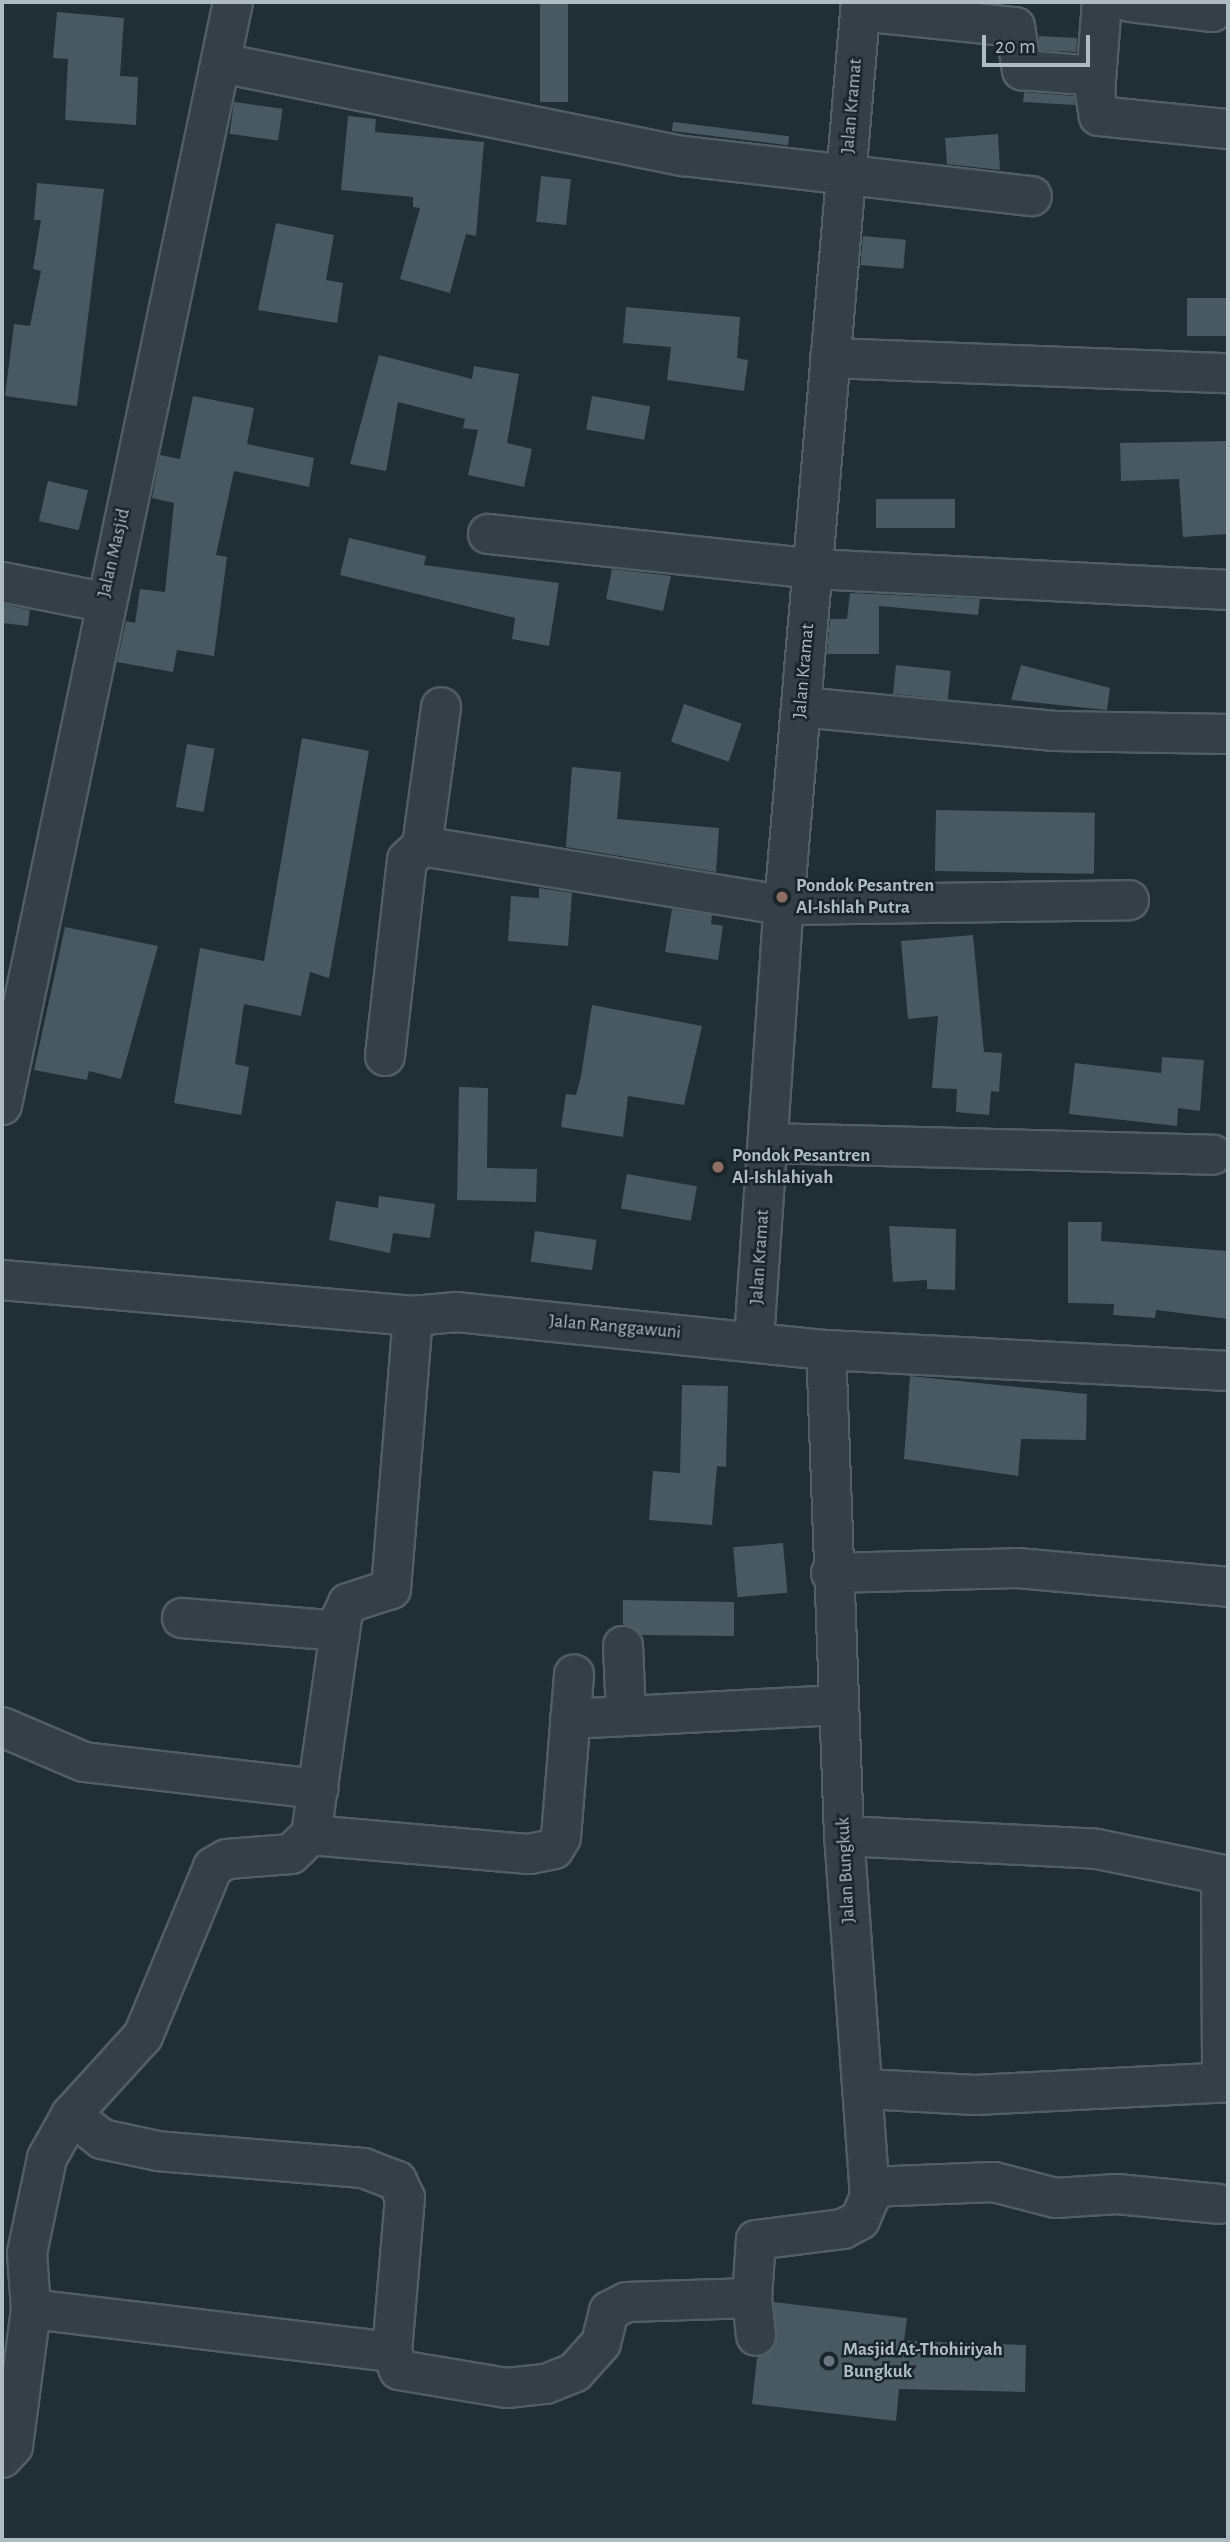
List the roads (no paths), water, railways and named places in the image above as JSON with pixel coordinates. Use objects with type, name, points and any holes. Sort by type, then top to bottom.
[{"type":"street","name":"Jalan Masjid","points":[[2,1105],[11,1009],[103,602],[233,2]]},
{"type":"street","points":[[1102,2],[1095,106],[1103,118],[1228,129]]},
{"type":"street","points":[[1129,2],[1212,12]]},
{"type":"street","points":[[860,7],[1015,27],[1022,70],[1096,76]]},
{"type":"street","name":"Jalan Kramat","points":[[754,1340],[784,905],[860,7]]},
{"type":"street","points":[[220,63],[684,156],[846,177],[1032,196]]},
{"type":"street","points":[[830,358],[1228,373]]},
{"type":"street","points":[[488,534],[813,569],[1228,590]]},
{"type":"street","points":[[2,582],[103,602]]},
{"type":"street","points":[[385,1056],[407,860],[422,846],[441,707]]},
{"type":"street","points":[[801,707],[1055,731],[1228,734]]},
{"type":"street","points":[[422,846],[784,905],[1129,900]]},
{"type":"street","points":[[768,1143],[1213,1155]]},
{"type":"street","name":"Jalan Ranggawuni","points":[[2,1280],[413,1316],[457,1312],[754,1340],[826,1350],[1228,1371]]},
{"type":"street","points":[[2,2458],[13,2446],[31,2309],[27,2253],[47,2158],[71,2115],[143,2036],[213,1867],[227,1859],[291,1854],[311,1835],[339,1631],[348,1603],[391,1589],[413,1316]]},
{"type":"street","name":"Jalan Bungkuk","points":[[752,2298],[756,2240],[843,2230],[860,2220],[869,2187],[866,2089],[844,1836],[831,1573],[826,1350]]},
{"type":"street","points":[[831,1573],[1017,1569],[1228,1587]]},
{"type":"street","points":[[182,1618],[339,1631]]},
{"type":"street","points":[[623,1646],[626,1716]]},
{"type":"street","points":[[311,1835],[529,1854],[554,1849],[561,1837],[574,1675]]},
{"type":"street","points":[[570,1719],[838,1705]]},
{"type":"street","points":[[2,1727],[84,1762],[318,1789]]},
{"type":"street","points":[[844,1836],[1097,1849],[1225,1875],[1225,2082],[975,2095],[866,2089]]},
{"type":"street","points":[[71,2115],[102,2139],[147,2149],[363,2168],[397,2181],[405,2198],[392,2352],[399,2370],[506,2388],[546,2384],[589,2361],[614,2306],[752,2298],[756,2336]]},
{"type":"street","points":[[869,2187],[994,2182],[1056,2197],[1117,2194],[1219,2204]]},
{"type":"street","points":[[31,2309],[392,2352]]},
{"type":"place","name":"Pondok Pesantren Al-Ishlah Putra","points":[[782,897]]},
{"type":"place","name":"Pondok Pesantren Al-Ishlahiyah","points":[[718,1167]]},
{"type":"place","name":"Masjid At-Thohiriyah Bungkuk","points":[[829,2361]]}]
